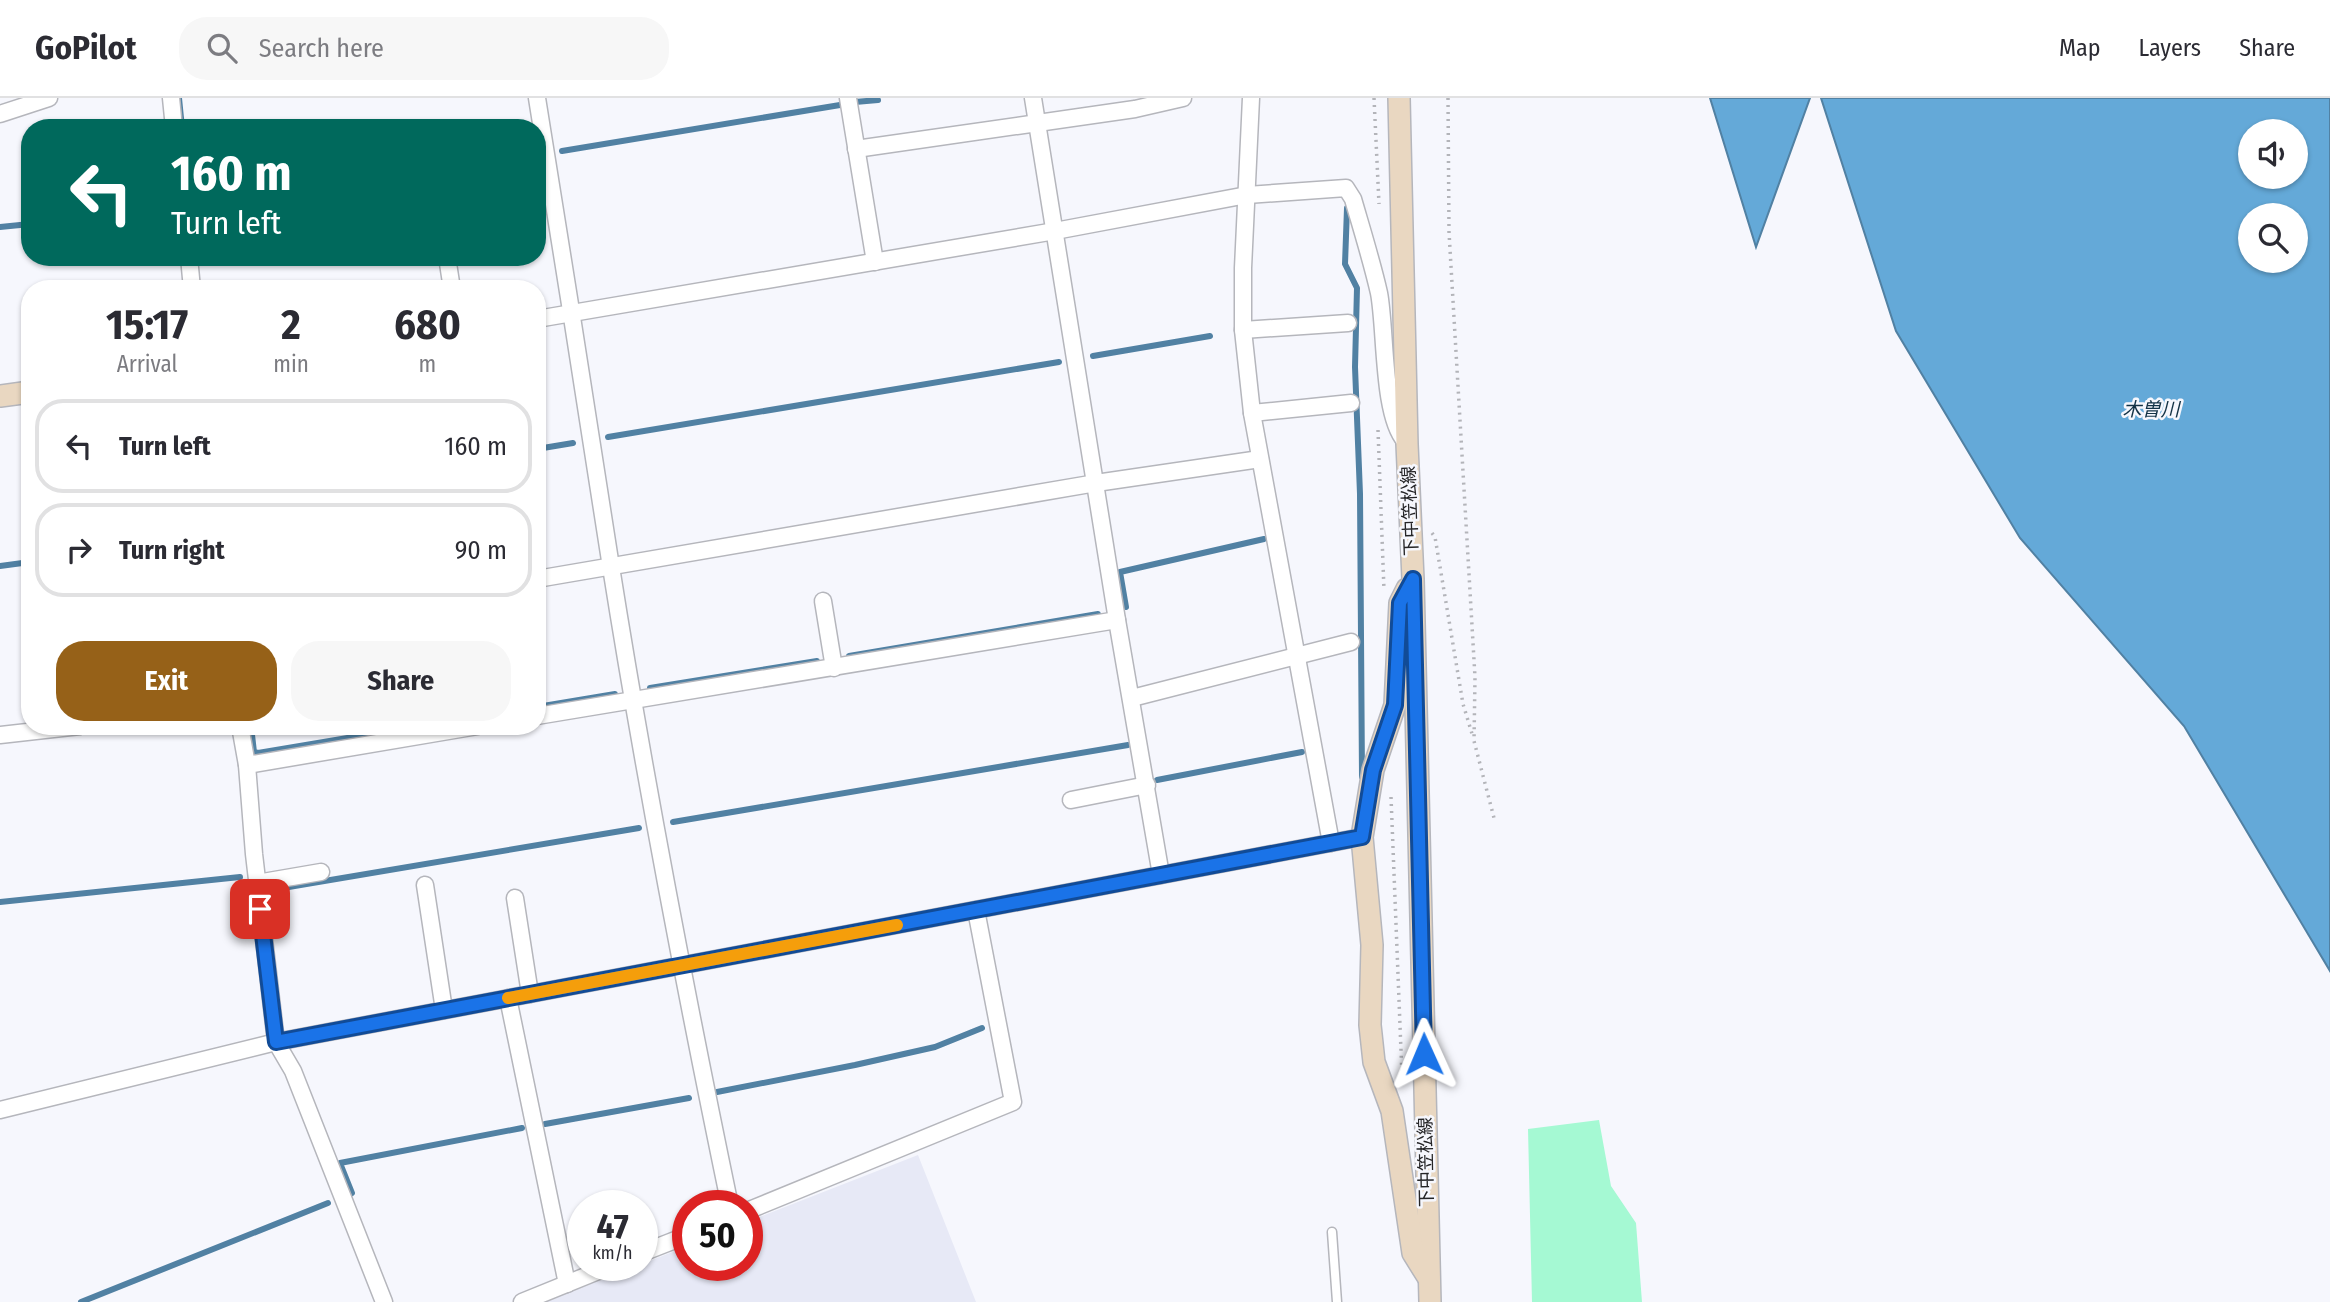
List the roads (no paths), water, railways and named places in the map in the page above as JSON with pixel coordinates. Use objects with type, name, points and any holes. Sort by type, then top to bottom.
[{"type":"main road","name":"下中笠松線","points":[[1399,98],[1430,1302]]},
{"type":"main road","points":[[0,396],[21,393]]},
{"type":"main road","points":[[1413,579],[1400,603],[1395,705],[1373,770],[1362,837],[1372,945],[1370,1025],[1374,1062],[1392,1111],[1413,1253],[1429,1277]]},
{"type":"street","points":[[0,114],[49,98]]},
{"type":"street","points":[[171,98],[173,119]]},
{"type":"street","points":[[537,98],[541,119]]},
{"type":"street","points":[[848,98],[875,262]]},
{"type":"street","points":[[1033,98],[1161,875]]},
{"type":"street","points":[[856,149],[1135,109],[1183,98]]},
{"type":"street","points":[[1251,98],[1243,268],[1244,330],[1252,413],[1331,843]]},
{"type":"street","points":[[546,152],[611,568],[680,967],[727,1190]]},
{"type":"street","points":[[546,318],[1055,231],[1247,195],[1346,188],[1353,199],[1379,295],[1386,372],[1398,433],[1407,444]]},
{"type":"street","points":[[1244,330],[1348,323]]},
{"type":"street","points":[[1252,413],[1351,403]]},
{"type":"street","points":[[546,578],[1096,483],[1260,459]]},
{"type":"street","points":[[823,601],[834,668]]},
{"type":"street","points":[[546,715],[1117,620]]},
{"type":"street","points":[[1132,698],[1351,642]]},
{"type":"street","points":[[0,735],[21,733]]},
{"type":"street","points":[[242,735],[276,1042],[293,1070],[384,1302]]},
{"type":"street","points":[[247,765],[425,735]]},
{"type":"street","points":[[1071,800],[1147,785]]},
{"type":"street","points":[[0,1110],[276,1042],[1362,837]]},
{"type":"street","points":[[257,883],[321,872]]},
{"type":"street","points":[[425,885],[444,1010]]},
{"type":"street","points":[[515,898],[530,994]]},
{"type":"street","points":[[763,1204],[1013,1102],[976,910]]},
{"type":"street","points":[[508,998],[567,1284]]},
{"type":"street","points":[[522,1302],[574,1281]]},
{"type":"lane","points":[[1332,1232],[1336,1302]]},
{"type":"water","points":[[1710,98],[1810,98],[1756,247]]},
{"type":"water","name":"木曽川","points":[[1821,98],[2330,98],[2330,971],[2184,726],[2020,538],[1896,331]]},
{"type":"waterway","points":[[179,98],[181,119]]},
{"type":"waterway","points":[[855,102],[878,100],[877,98]]},
{"type":"waterway","points":[[562,151],[840,105]]},
{"type":"waterway","points":[[1347,208],[1345,264],[1357,288],[1355,367],[1360,494],[1362,777]]},
{"type":"waterway","points":[[0,227],[21,225]]},
{"type":"waterway","points":[[1093,356],[1210,336]]},
{"type":"waterway","points":[[608,437],[1059,362]]},
{"type":"waterway","points":[[546,448],[573,443]]},
{"type":"waterway","points":[[1126,607],[1120,572],[1264,539]]},
{"type":"waterway","points":[[0,566],[21,563]]},
{"type":"waterway","points":[[849,656],[1098,614]]},
{"type":"waterway","points":[[650,688],[817,661]]},
{"type":"waterway","points":[[546,706],[615,694]]},
{"type":"waterway","points":[[252,735],[254,752],[258,753],[365,735]]},
{"type":"waterway","points":[[673,822],[1128,745]]},
{"type":"waterway","points":[[1157,780],[1302,752]]},
{"type":"waterway","points":[[265,891],[639,828]]},
{"type":"waterway","points":[[0,902],[240,877]]},
{"type":"waterway","points":[[717,1092],[935,1047],[982,1028]]},
{"type":"waterway","points":[[545,1124],[689,1098]]},
{"type":"waterway","points":[[348,1195],[352,1193],[340,1163],[522,1128]]},
{"type":"waterway","points":[[81,1302],[328,1203]]}]
